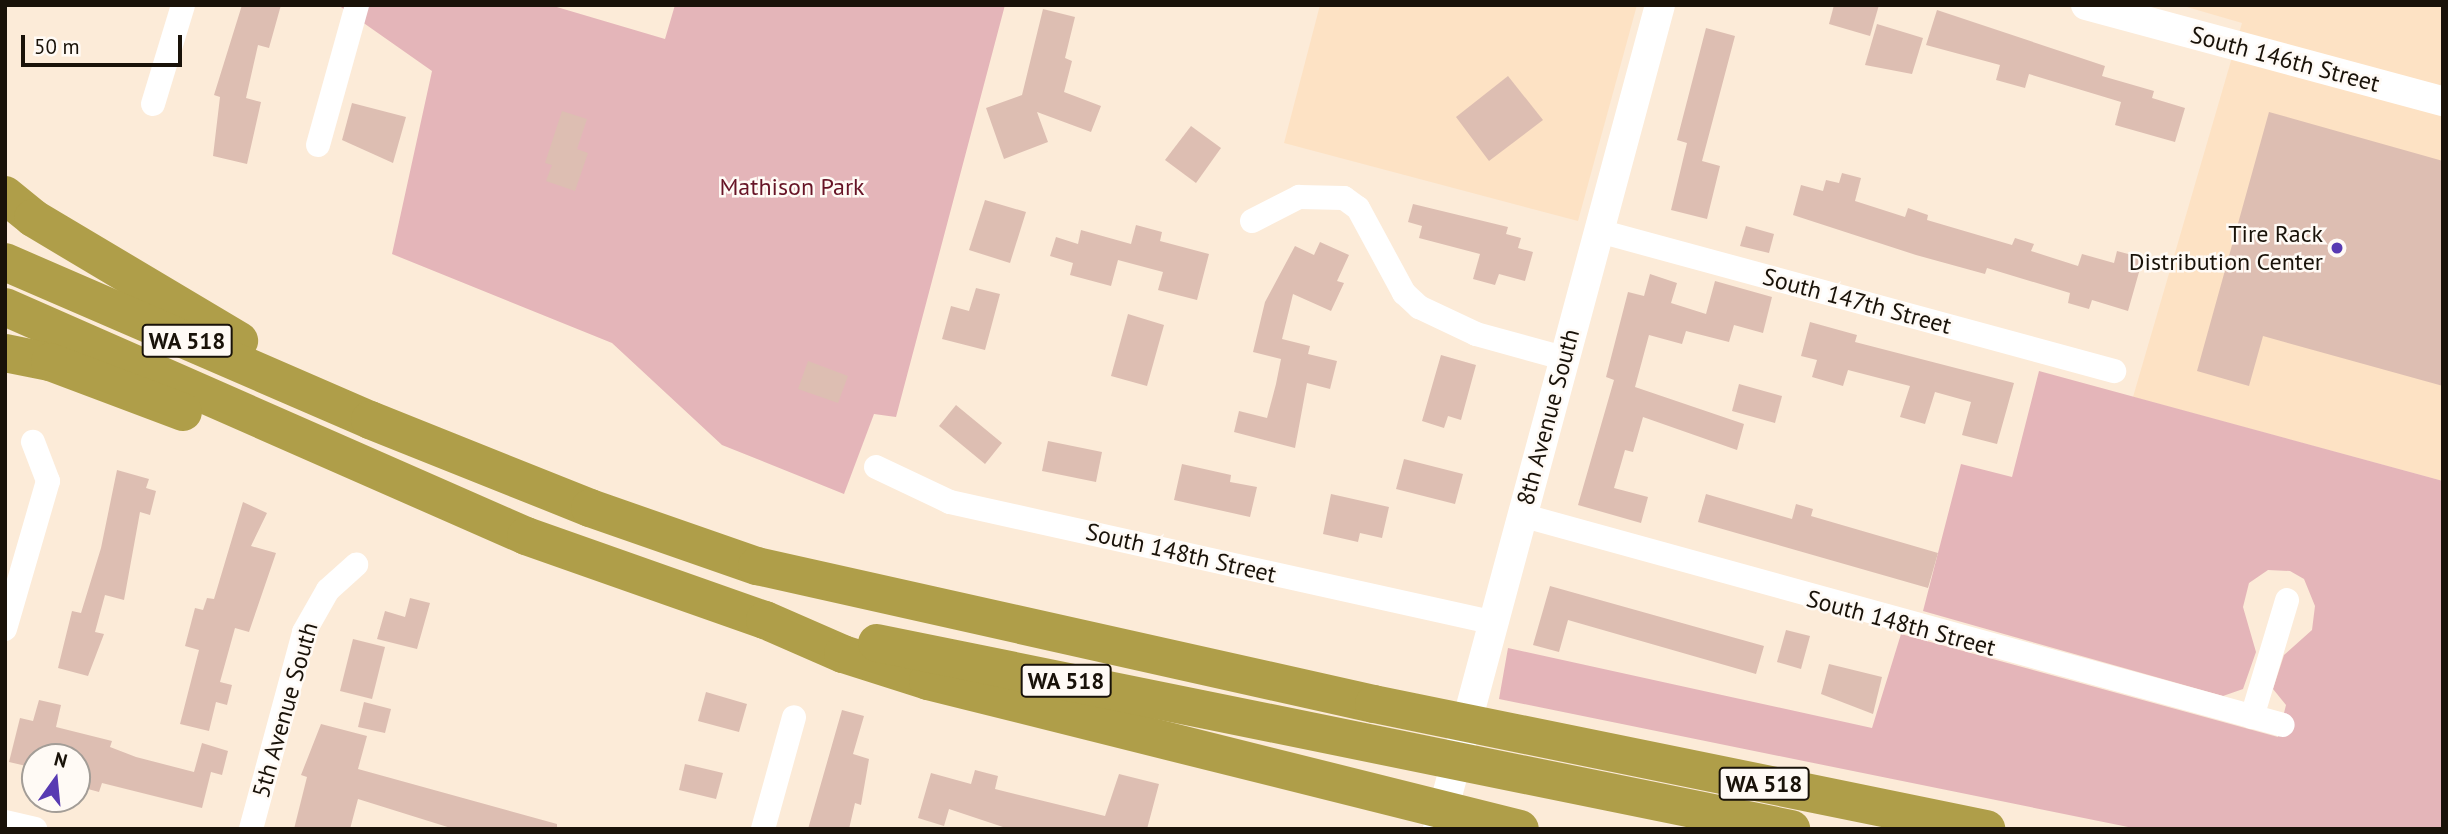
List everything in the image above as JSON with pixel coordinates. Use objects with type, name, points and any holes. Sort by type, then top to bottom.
[{"type":"highway","points":[[5,195],[33,218],[370,420]]},
{"type":"highway","name":"WA 518","points":[[5,262],[370,420],[590,508],[757,566],[1374,704],[1986,829]]},
{"type":"highway","name":"WA 518","points":[[5,307],[526,536],[765,620],[1791,829]]},
{"type":"highway","points":[[5,353],[50,362],[240,433],[317,444]]},
{"type":"highway","points":[[765,620],[928,681],[1520,829]]},
{"type":"street","points":[[153,104],[183,5]]},
{"type":"street","points":[[318,145],[357,5]]},
{"type":"street","name":"8th Avenue South","points":[[1438,829],[1660,5]]},
{"type":"street","name":"South 146th Street","points":[[2086,5],[2443,101]]},
{"type":"street","points":[[1252,221],[1299,197],[1344,198],[1358,208],[1404,293],[1419,307],[1476,334],[1563,358]]},
{"type":"street","name":"South 147th Street","points":[[1599,231],[2114,370]]},
{"type":"street","points":[[5,629],[48,481],[33,442]]},
{"type":"street","name":"South 148th Street","points":[[876,467],[950,502],[1492,622]]},
{"type":"street","name":"South 148th Street","points":[[1521,515],[2283,725]]},
{"type":"street","name":"5th Avenue South","points":[[251,829],[304,632],[328,590],[356,565]]},
{"type":"street","points":[[2252,717],[2287,600]]},
{"type":"street","points":[[763,829],[794,717]]},
{"type":"street","points":[[5,822],[35,829]]},
{"type":"shaded area","points":[[1320,5],[1637,5],[1578,221],[1284,143]]},
{"type":"shaded area","points":[[2180,5],[2443,5],[2443,481],[2133,397],[2242,23]]},
{"type":"green space","name":"Mathison Park","points":[[338,5],[550,5],[665,39],[675,5],[1005,5],[896,417],[874,414],[844,494],[722,445],[612,343],[392,254],[432,71]]},
{"type":"green space","points":[[2039,371],[2443,481],[2443,829],[2138,829],[1499,699],[1508,648],[1872,728],[1901,634],[2278,737],[2286,705],[2273,689],[2284,655],[2312,630],[2315,606],[2304,579],[2290,571],[2268,570],[2249,583],[2243,607],[2256,652],[2243,689],[2223,696],[1923,611],[1961,464],[2012,477]]},
{"type":"building","points":[[242,5],[281,5],[269,48],[258,45],[246,98],[261,102],[247,164],[213,156],[220,97],[214,95]]},
{"type":"building","points":[[1834,5],[1879,5],[1870,36],[1829,24]]},
{"type":"building","points":[[1043,9],[1075,17],[1065,58],[1072,61],[1064,92],[1101,106],[1091,132],[1037,112],[1048,142],[1004,159],[986,108],[1022,95]]},
{"type":"building","points":[[1937,10],[2105,66],[2102,76],[2154,91],[2152,98],[2185,108],[2175,142],[2115,125],[2121,102],[2029,74],[2025,88],[1996,80],[2000,65],[1926,45]]},
{"type":"building","points":[[1877,24],[1923,38],[1912,74],[1865,65]]},
{"type":"building","points":[[1706,28],[1735,36],[1702,161],[1720,166],[1707,219],[1671,210],[1687,143],[1677,140]]},
{"type":"building","points":[[1508,76],[1543,120],[1489,161],[1456,117]]},
{"type":"building","points":[[352,103],[406,117],[393,163],[342,140]]},
{"type":"building","points":[[562,111],[587,119],[577,149],[588,153],[575,191],[546,181],[552,165],[545,163]]},
{"type":"building","name":"Tire Rack Distribution Center","points":[[2269,112],[2443,161],[2443,386],[2263,336],[2249,386],[2197,371]]},
{"type":"building","points":[[1191,126],[1221,148],[1196,183],[1165,160]]},
{"type":"building","points":[[1842,173],[1861,178],[1855,201],[1905,217],[1908,208],[1928,215],[1927,220],[2012,245],[2015,238],[2034,244],[2031,251],[2078,266],[2082,254],[2114,263],[2117,251],[2143,258],[2128,311],[2092,300],[2089,309],[2068,303],[2070,293],[1987,268],[1985,274],[1916,255],[1793,215],[1801,185],[1823,191],[1826,180],[1839,183]]},
{"type":"building","points":[[985,200],[1026,212],[1010,263],[969,250]]},
{"type":"building","points":[[1413,204],[1508,227],[1506,234],[1521,238],[1518,248],[1533,252],[1525,281],[1499,274],[1495,285],[1473,279],[1480,254],[1419,238],[1422,226],[1408,222]]},
{"type":"building","points":[[1136,225],[1162,232],[1160,241],[1209,254],[1197,300],[1158,290],[1163,272],[1118,260],[1111,286],[1070,275],[1073,263],[1050,256],[1056,237],[1078,244],[1081,230],[1131,244]]},
{"type":"building","points":[[1746,226],[1774,234],[1769,253],[1740,246]]},
{"type":"building","points":[[1320,242],[1349,255],[1337,281],[1344,283],[1331,311],[1293,294],[1282,339],[1310,346],[1308,354],[1337,361],[1330,389],[1307,383],[1295,448],[1234,432],[1239,411],[1267,418],[1276,384],[1281,359],[1253,352],[1265,302],[1295,246],[1314,255]]},
{"type":"building","points":[[1650,274],[1677,283],[1671,303],[1706,314],[1715,281],[1772,297],[1763,333],[1734,325],[1729,342],[1686,331],[1682,344],[1649,335],[1635,387],[1744,424],[1737,450],[1643,417],[1633,452],[1625,450],[1614,488],[1648,497],[1641,523],[1578,505],[1614,380],[1606,377],[1628,292],[1644,296]]},
{"type":"building","points":[[976,288],[1000,294],[985,350],[942,339],[951,306],[969,311]]},
{"type":"building","points":[[1128,314],[1164,325],[1147,386],[1111,376]]},
{"type":"building","points":[[1810,322],[1857,335],[1855,342],[2014,383],[1997,444],[1962,435],[1971,402],[1935,392],[1925,424],[1900,417],[1910,386],[1848,370],[1843,386],[1812,377],[1817,360],[1801,356]]},
{"type":"building","points":[[1441,355],[1476,365],[1461,420],[1448,416],[1444,428],[1422,421]]},
{"type":"building","points":[[808,361],[848,376],[838,403],[798,389]]},
{"type":"building","points":[[1739,384],[1782,396],[1775,423],[1732,411]]},
{"type":"building","points":[[956,405],[1002,443],[985,464],[939,426]]},
{"type":"building","points":[[1048,441],[1102,452],[1096,482],[1042,471]]},
{"type":"building","points":[[1404,459],[1463,474],[1455,504],[1396,489]]},
{"type":"building","points":[[1182,464],[1231,475],[1230,482],[1257,487],[1250,517],[1174,500]]},
{"type":"building","points":[[117,470],[149,479],[146,488],[156,491],[150,515],[140,512],[124,600],[105,595],[95,632],[104,634],[88,676],[58,668],[72,611],[81,613],[101,548]]},
{"type":"building","points":[[1331,494],[1389,507],[1382,538],[1360,533],[1358,542],[1323,534]]},
{"type":"building","points":[[1706,494],[1792,519],[1796,504],[1813,509],[1811,516],[1938,553],[1928,588],[1698,522]]},
{"type":"building","points":[[243,502],[267,513],[251,546],[276,553],[249,632],[235,628],[220,682],[232,685],[227,705],[216,702],[209,731],[180,724],[199,650],[185,646],[195,608],[203,610],[207,598],[214,599]]},
{"type":"building","points":[[1550,586],[1764,646],[1756,674],[1568,620],[1559,652],[1533,645]]},
{"type":"building","points":[[410,598],[430,603],[417,649],[377,639],[385,611],[405,617]]},
{"type":"building","points":[[1786,630],[1810,636],[1801,669],[1777,662]]},
{"type":"building","points":[[353,639],[385,647],[372,699],[340,691]]},
{"type":"building","points":[[1829,664],[1882,677],[1873,714],[1821,694]]},
{"type":"building","points":[[706,692],[747,704],[739,732],[698,721]]},
{"type":"building","points":[[39,700],[61,705],[56,727],[112,741],[110,747],[136,757],[194,772],[202,743],[228,751],[222,775],[211,772],[202,808],[102,783],[99,792],[91,790],[91,743],[21,743],[21,765],[9,762],[20,718],[33,721]]},
{"type":"building","points":[[364,702],[391,709],[385,733],[358,727]]},
{"type":"building","points":[[842,710],[864,716],[853,754],[869,759],[861,805],[855,803],[849,829],[808,829]]},
{"type":"building","points":[[321,724],[367,736],[358,769],[557,824],[557,829],[454,829],[358,799],[350,829],[294,829],[307,777],[301,775]]},
{"type":"building","points":[[685,764],[723,773],[716,799],[679,790]]},
{"type":"building","points":[[975,770],[998,776],[995,789],[1105,816],[1119,774],[1159,784],[1147,829],[1009,829],[949,809],[944,826],[918,818],[931,773],[971,784]]},
{"type":"place","name":"Tire Rack Distribution Center","points":[[2337,248]]}]
